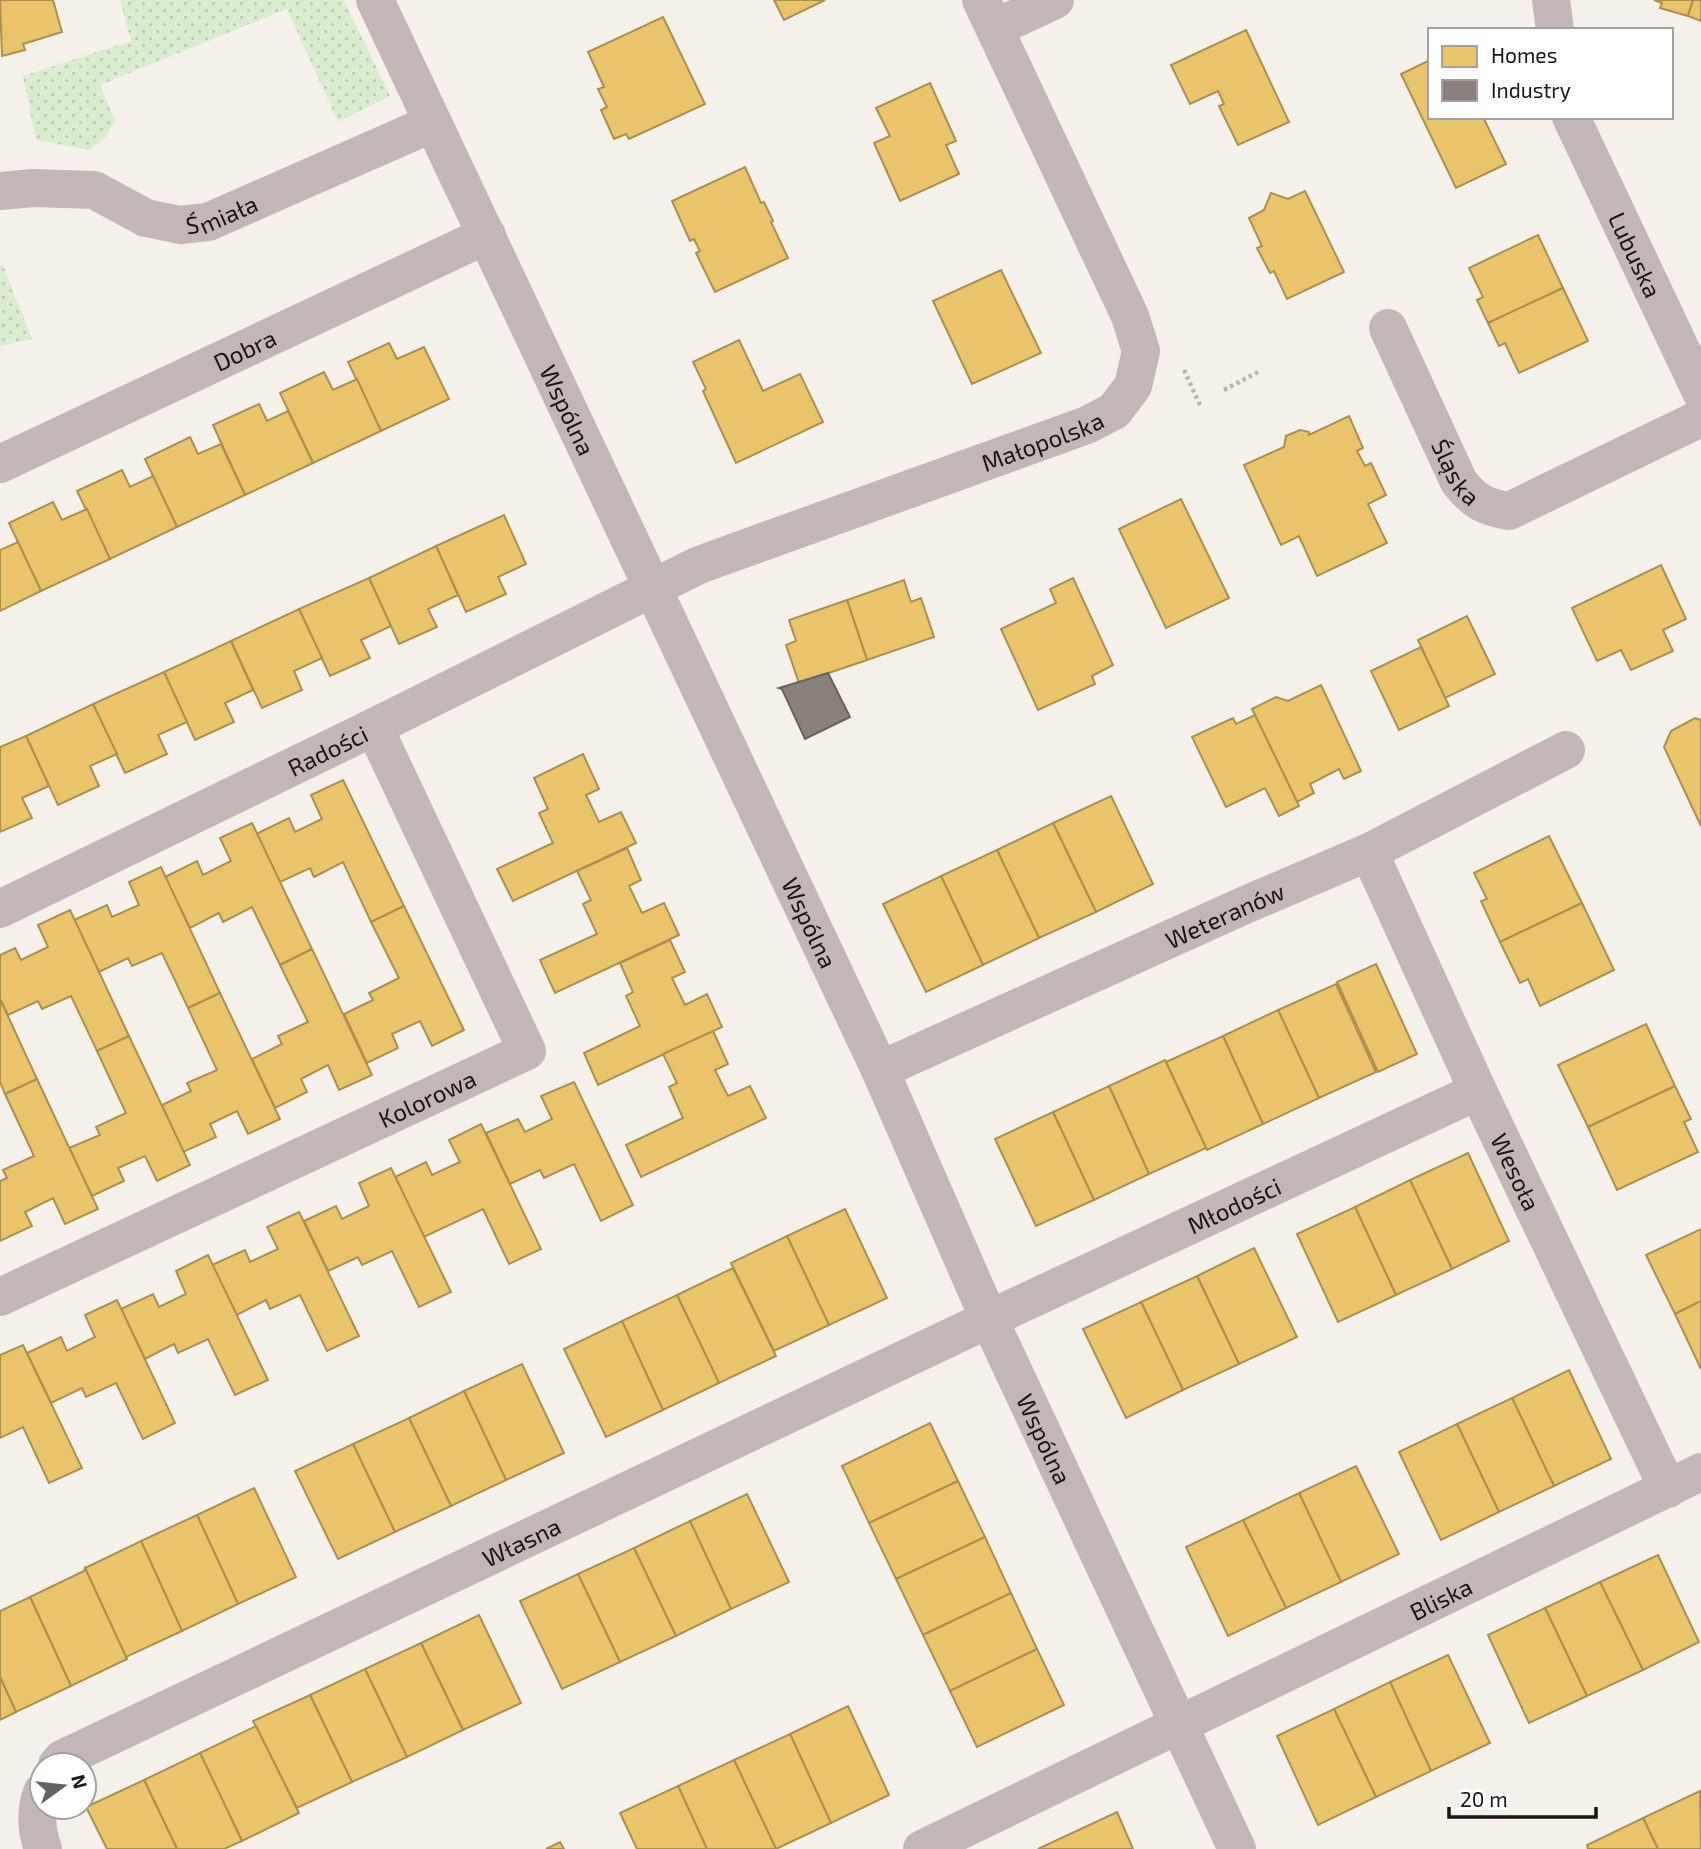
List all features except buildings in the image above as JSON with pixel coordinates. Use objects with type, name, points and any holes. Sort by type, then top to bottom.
[{"type":"street","name":"Wspólna","points":[[375,0],[654,586],[880,1070],[989,1319],[1237,1849]]},
{"type":"street","name":"Małopolska","points":[[654,586],[699,565],[1087,425],[1114,411],[1133,386],[1140,351],[1130,316],[988,14],[1055,0]]},
{"type":"street","points":[[1551,0],[1555,28]]},
{"type":"street","name":"Lubuska","points":[[1572,119],[1701,391]]},
{"type":"street","name":"Śmiała","points":[[0,191],[33,188],[94,190],[146,218],[180,225],[208,222],[433,123]]},
{"type":"street","name":"Dobra","points":[[0,464],[487,235]]},
{"type":"street","name":"Śląska","points":[[1388,328],[1459,482],[1467,493],[1487,508],[1509,511],[1701,418]]},
{"type":"street","name":"Radości","points":[[0,909],[374,727],[654,586]]},
{"type":"street","name":"Kolorowa","points":[[0,1297],[527,1051],[374,727]]},
{"type":"street","name":"Weteranów","points":[[880,1070],[1369,852],[1566,750]]},
{"type":"street","name":"Wesoła","points":[[1369,852],[1478,1091],[1684,1480]]},
{"type":"street","name":"Młodości","points":[[989,1319],[1478,1091]]},
{"type":"street","name":"Własna","points":[[78,1751],[989,1319]]},
{"type":"street","name":"Bliska","points":[[922,1849],[1684,1480]]},
{"type":"street","points":[[37,1821],[43,1849]]},
{"type":"path","points":[[1224,390],[1258,372]]},
{"type":"green space","points":[[120,0],[344,0],[390,96],[338,122],[287,9],[100,85],[115,120],[106,137],[89,150],[36,140],[23,76],[131,41]]},
{"type":"green space","points":[[0,265],[3,265],[32,339],[0,346]]}]
